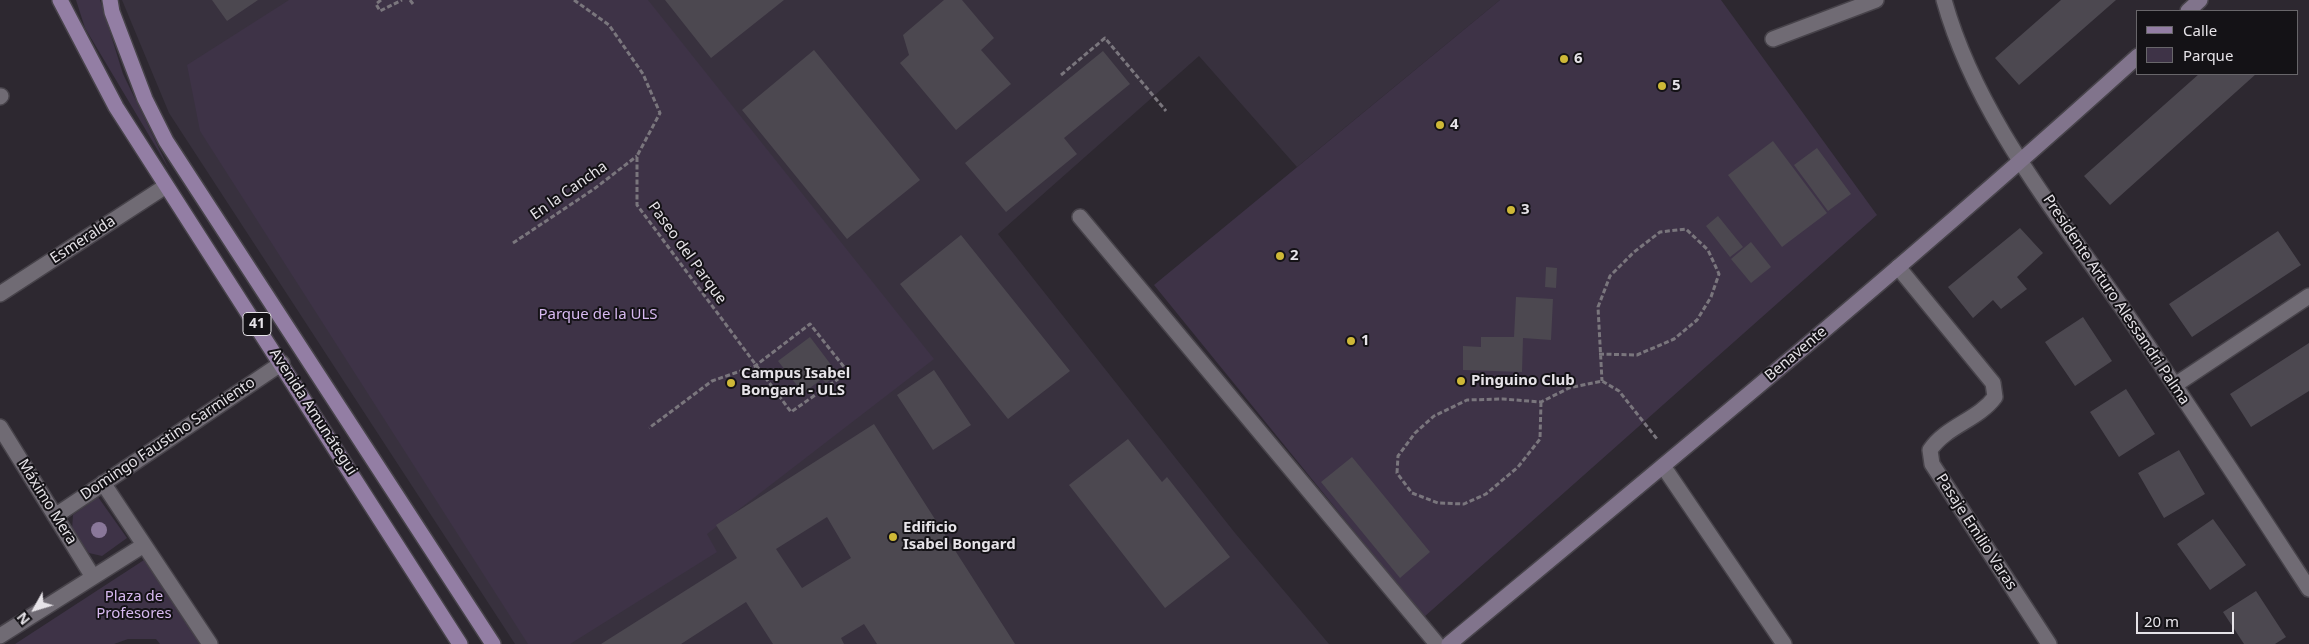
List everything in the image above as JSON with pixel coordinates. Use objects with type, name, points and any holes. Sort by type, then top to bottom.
[{"type":"main road","name":"Avenida Amunátegui","points":[[60,0],[116,106],[460,644]]},
{"type":"main road","name":"Avenida Amunátegui","points":[[110,0],[112,12],[145,99],[166,141],[493,644]]},
{"type":"main road","points":[[2189,10],[2200,0]]},
{"type":"main road","name":"Benavente","points":[[1449,644],[1898,267],[2021,162],[2136,58]]},
{"type":"street","points":[[1773,39],[1876,0]]},
{"type":"street","name":"Presidente Arturo Alessandri Palma","points":[[1944,0],[1951,25],[1983,96],[2021,162],[2175,385],[2309,589]]},
{"type":"street","name":"Esmeralda","points":[[0,294],[166,186]]},
{"type":"street","points":[[1080,217],[1437,644]]},
{"type":"street","name":"Pasaje Emilio Varas","points":[[1898,267],[1993,383],[1995,397],[1988,407],[1937,440],[1930,450],[1932,464],[2049,644]]},
{"type":"street","points":[[2175,385],[2309,296]]},
{"type":"street","name":"Domingo Faustino Sarmiento","points":[[55,516],[282,363]]},
{"type":"street","name":"Máximo Mera","points":[[0,427],[93,577]]},
{"type":"street","points":[[1668,462],[1784,644]]},
{"type":"street","points":[[103,482],[210,644]]},
{"type":"street","points":[[0,636],[144,545]]},
{"type":"path","points":[[381,0],[376,4],[380,11],[402,0]]},
{"type":"path","points":[[410,0],[413,4]]},
{"type":"path","name":"Paseo del Parque","points":[[574,0],[609,25],[643,74],[660,113],[637,156],[638,205],[756,366],[791,412],[848,372],[810,324],[756,366],[712,382],[650,428]]},
{"type":"path","points":[[1061,75],[1105,38],[1166,111]]},
{"type":"path","name":"En la Cancha","points":[[513,243],[594,189],[637,156]]},
{"type":"path","points":[[1599,354],[1637,355],[1674,339],[1697,320],[1711,297],[1720,274],[1708,250],[1686,229],[1660,232],[1634,252],[1610,276],[1598,307],[1599,354],[1602,381]]},
{"type":"path","points":[[1541,402],[1540,440],[1518,468],[1486,494],[1464,504],[1438,504],[1412,493],[1397,474],[1398,456],[1415,433],[1434,416],[1467,400],[1503,398],[1541,402],[1568,388],[1602,381],[1619,391],[1668,462]]},
{"type":"shaded area","name":"Campus Isabel Bongard - ULS","points":[[122,0],[1500,0],[1297,167],[1199,56],[998,234],[1235,533],[1329,644],[515,644],[169,113]]},
{"type":"green space","points":[[76,0],[100,0],[123,74],[169,169],[85,28]]},
{"type":"green space","name":"Parque de la ULS","points":[[289,0],[648,0],[934,359],[707,534],[717,552],[570,644],[528,644],[200,131],[187,65]]},
{"type":"green space","name":"Pinguino Club","points":[[1500,0],[1721,0],[1877,215],[1424,617],[1154,285]]},
{"type":"green space","points":[[98,497],[127,538],[102,556],[89,553],[72,530],[73,515]]},
{"type":"green space","name":"Plaza de Profesores","points":[[144,560],[200,644],[160,644],[156,639],[128,639],[114,644],[15,644]]},
{"type":"building","points":[[212,0],[258,0],[227,21]]},
{"type":"building","points":[[665,0],[784,0],[711,58]]},
{"type":"building","points":[[944,0],[962,0],[994,38],[981,50],[1011,84],[956,130],[900,63],[909,55],[903,35]]},
{"type":"building","points":[[2061,0],[2116,0],[2019,85],[1995,58]]},
{"type":"building","points":[[814,50],[920,180],[847,239],[742,110]]},
{"type":"building","points":[[1103,51],[1130,84],[1064,138],[1077,154],[1006,212],[965,163]]},
{"type":"building","points":[[2198,75],[2255,75],[2110,205],[2084,176]]},
{"type":"building","points":[[1773,141],[1827,213],[1782,247],[1728,175]]},
{"type":"building","points":[[1817,148],[1851,194],[1828,211],[1794,165]]},
{"type":"building","points":[[1718,216],[1743,247],[1730,257],[1706,226]]},
{"type":"building","points":[[2020,228],[2043,253],[2017,277],[2027,289],[2001,309],[1993,300],[1973,318],[1948,287]]},
{"type":"building","points":[[2278,231],[2301,265],[2192,337],[2169,304]]},
{"type":"building","points":[[961,235],[1070,371],[1008,419],[900,284]]},
{"type":"building","points":[[1751,242],[1771,267],[1751,283],[1731,259]]},
{"type":"building","points":[[1546,267],[1557,268],[1556,288],[1545,287]]},
{"type":"building","points":[[1516,297],[1553,299],[1551,340],[1523,338],[1522,372],[1463,370],[1463,346],[1481,347],[1481,337],[1514,337]]},
{"type":"building","points":[[2083,317],[2112,361],[2075,386],[2045,342]]},
{"type":"building","points":[[810,337],[838,374],[826,383],[822,379],[803,393],[778,361]]},
{"type":"building","points":[[2309,343],[2309,391],[2251,427],[2230,394]]},
{"type":"building","points":[[934,370],[971,425],[933,450],[897,395]]},
{"type":"building","points":[[2126,389],[2155,434],[2119,457],[2090,412]]},
{"type":"building","name":"Edificio Isabel Bongard","points":[[874,424],[1015,644],[877,644],[864,624],[841,638],[844,644],[773,644],[746,602],[681,644],[601,644],[737,558],[716,525]],"holes":[[[827,517],[851,558],[802,588],[776,549]]]},
{"type":"building","points":[[1128,439],[1162,482],[1167,477],[1230,557],[1165,608],[1069,485]]},
{"type":"building","points":[[2179,450],[2205,494],[2164,518],[2138,473]]},
{"type":"building","points":[[1352,457],[1430,552],[1400,578],[1321,482]]},
{"type":"building","points":[[2213,519],[2246,565],[2210,590],[2177,544]]},
{"type":"building","points":[[2256,591],[2286,637],[2275,644],[2244,644],[2223,612]]},
{"type":"place","name":"6","points":[[1564,59]]},
{"type":"place","name":"5","points":[[1662,86]]},
{"type":"place","name":"4","points":[[1440,125]]},
{"type":"place","name":"3","points":[[1511,210]]},
{"type":"place","name":"2","points":[[1280,256]]},
{"type":"place","name":"1","points":[[1351,341]]},
{"type":"place","name":"Pinguino Club","points":[[1461,381]]},
{"type":"place","name":"Campus Isabel Bongard - ULS","points":[[731,383]]},
{"type":"place","name":"Edificio Isabel Bongard","points":[[893,537]]}]
